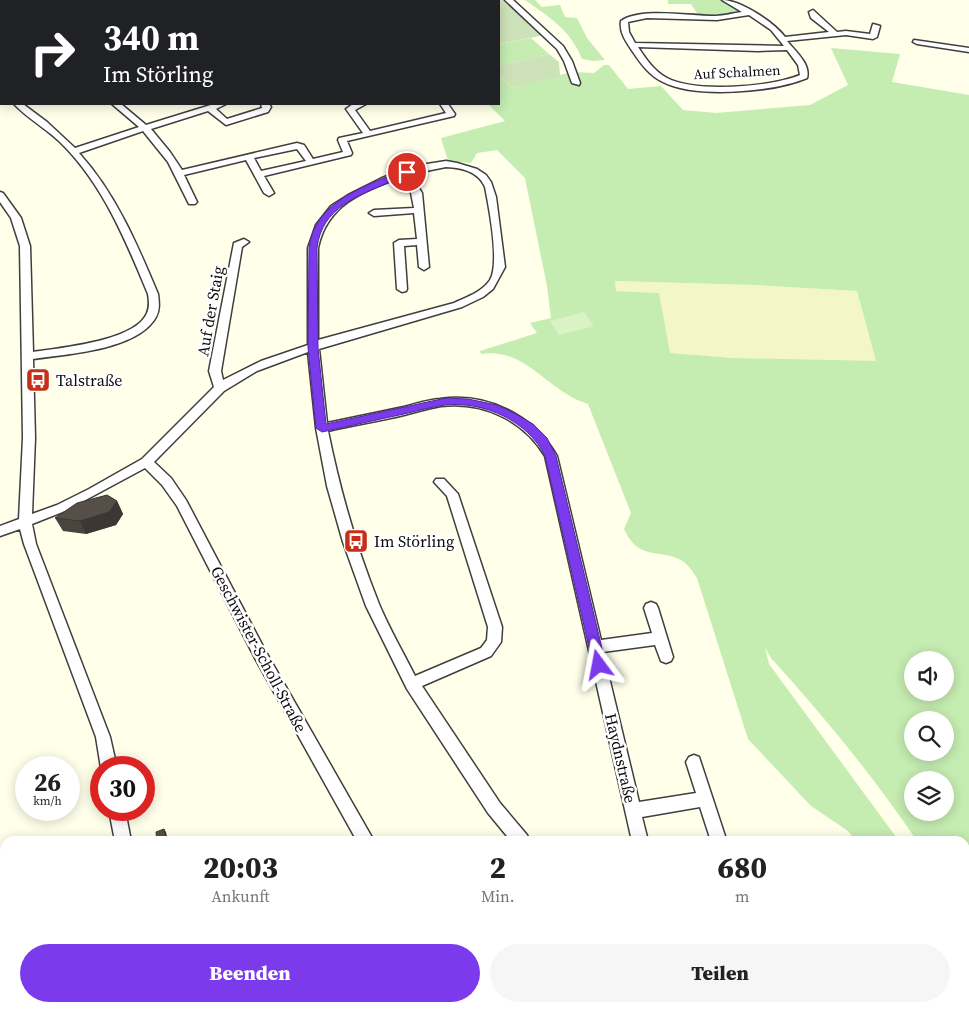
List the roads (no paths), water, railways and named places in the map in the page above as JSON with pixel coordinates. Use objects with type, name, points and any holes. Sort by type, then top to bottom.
[{"type":"street","points":[[509,0],[560,48],[568,61],[576,83]]},
{"type":"street","name":"Auf Schalmen","points":[[726,0],[749,13],[765,23],[782,39],[800,61],[805,71],[804,76],[798,80],[737,88],[707,89],[681,86],[658,77],[633,46],[624,24],[631,18],[666,16],[717,18],[749,13]]},
{"type":"street","points":[[813,12],[814,16],[834,33]]},
{"type":"street","points":[[782,39],[834,33],[846,33],[873,38],[876,26]]},
{"type":"street","points":[[917,42],[969,50]]},
{"type":"street","points":[[633,46],[789,48]]},
{"type":"street","points":[[19,105],[54,130],[76,151],[103,187],[125,227],[153,294],[154,305],[151,316],[143,326],[129,334],[90,346],[28,356]]},
{"type":"street","points":[[117,105],[145,128],[168,152],[180,173],[192,202]]},
{"type":"street","points":[[76,151],[219,105]]},
{"type":"street","points":[[210,108],[226,122],[265,110],[267,107],[266,105]]},
{"type":"street","points":[[358,105],[350,109],[368,134]]},
{"type":"street","points":[[259,174],[348,153],[342,142],[345,139],[451,114],[445,105]]},
{"type":"street","points":[[180,173],[297,146],[301,147],[311,162]]},
{"type":"street","points":[[249,157],[269,193]]},
{"type":"street","points":[[0,531],[61,508],[146,462],[220,388],[234,378],[254,368],[275,359],[313,348],[322,342],[458,305],[490,287],[497,278],[500,267],[489,184],[477,172],[451,164],[431,165],[400,174],[344,199],[323,219],[315,234],[313,248],[313,348],[322,428],[335,494],[373,606],[412,684],[494,808],[517,836]]},
{"type":"street","points":[[400,174],[414,187],[417,193],[424,267]]},
{"type":"street","points":[[0,195],[16,218],[24,246],[29,438],[25,522],[30,544],[102,737],[106,756]]},
{"type":"street","points":[[374,213],[419,210]]},
{"type":"street","name":"Auf der Staig","points":[[220,388],[215,371],[237,245],[244,242]]},
{"type":"street","points":[[402,289],[399,244],[422,242]]},
{"type":"street","name":"Haydnstraße","points":[[322,428],[446,402],[468,402],[493,408],[513,416],[529,426],[543,441],[551,456],[639,836]]},
{"type":"street","name":"Geschwister-Scholl-Straße","points":[[146,462],[160,472],[170,483],[185,508],[206,552],[276,684],[363,836]]},
{"type":"street","points":[[412,684],[486,652],[494,642],[495,627],[452,494],[440,482]]},
{"type":"street","points":[[651,608],[666,656]]},
{"type":"street","points":[[595,647],[660,638]]},
{"type":"street","points":[[694,762],[717,836]]},
{"type":"street","name":"Haydnstraße","points":[[633,811],[706,799]]},
{"type":"street","points":[[119,821],[122,836]]},
{"type":"place","name":"Talstraße","points":[[38,380]]},
{"type":"place","name":"Im Störling","points":[[356,541]]}]
